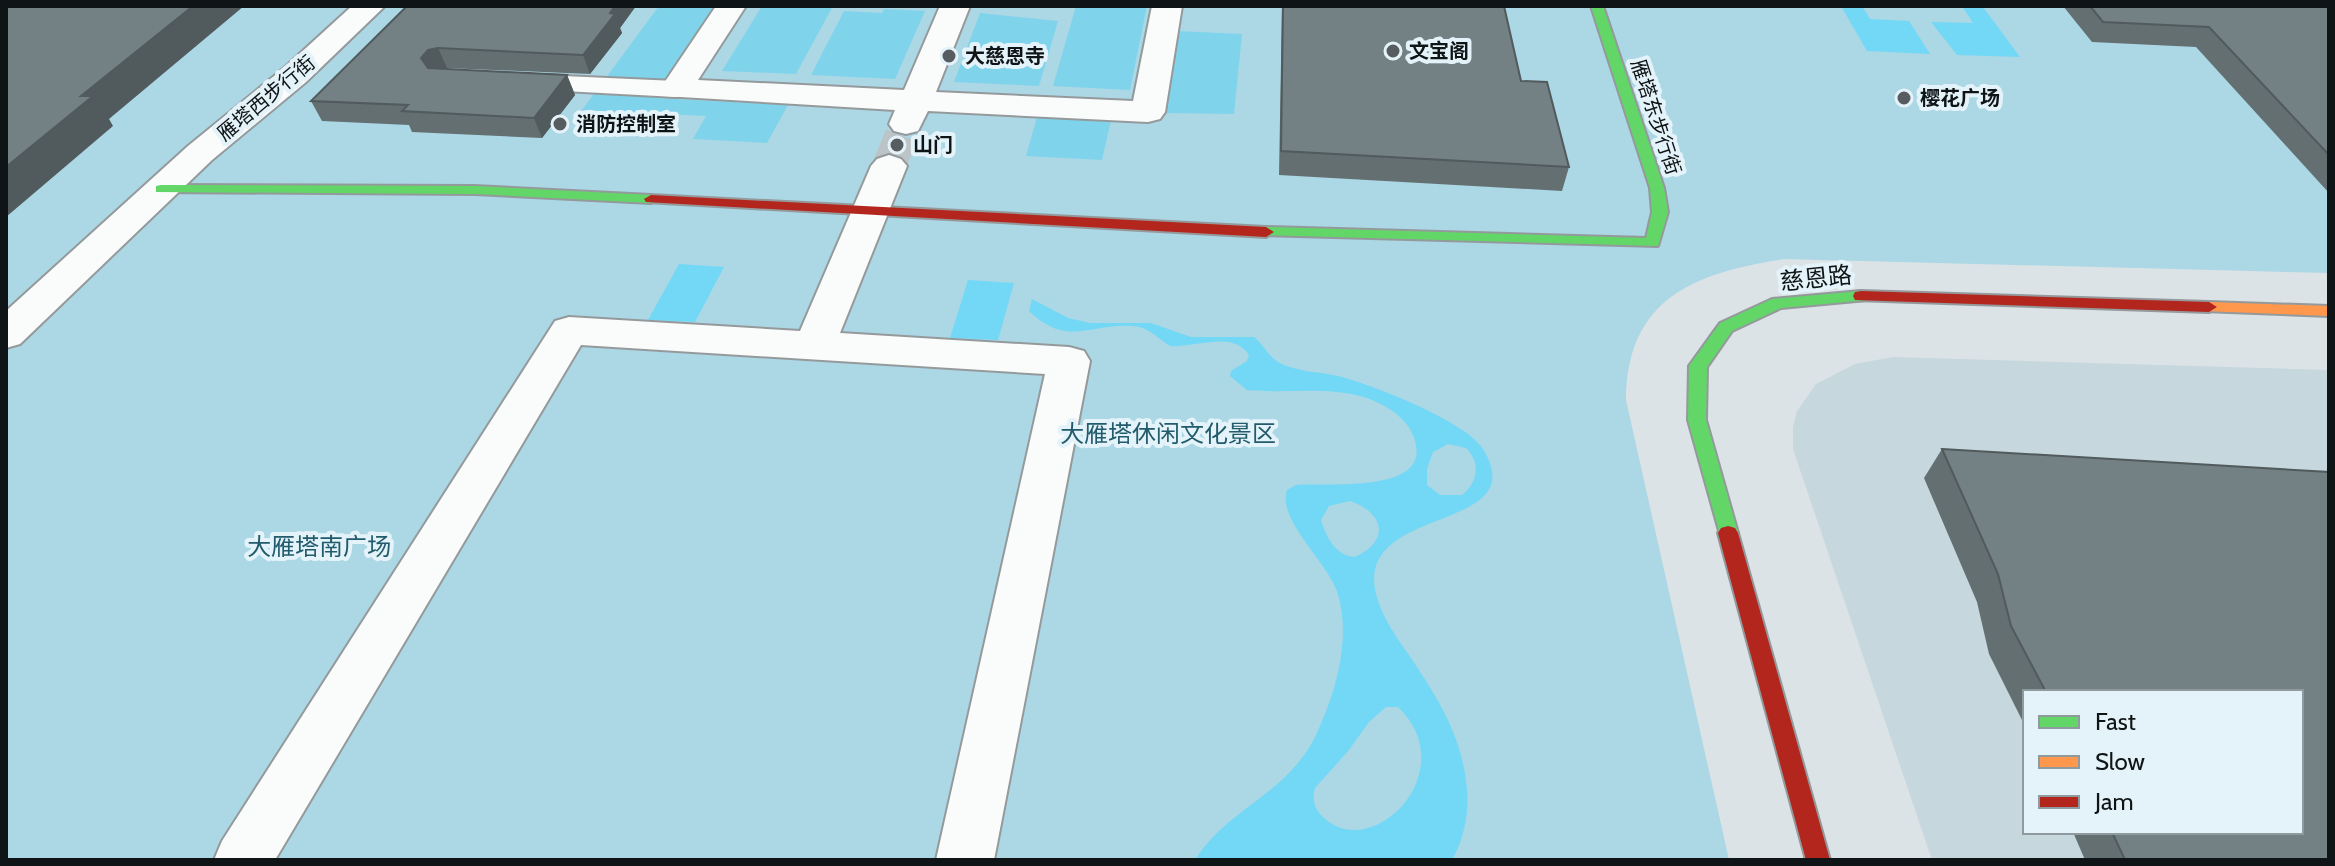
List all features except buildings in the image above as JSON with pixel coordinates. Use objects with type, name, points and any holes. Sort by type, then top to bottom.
[{"type":"street","name":"雁塔西步行街","points":[[6,334],[161,189],[295,75],[370,6]]},
{"type":"street","points":[[731,6],[676,89],[911,112],[1148,112],[1167,6]]},
{"type":"street","points":[[911,112],[955,6]]},
{"type":"street","name":"雁塔东步行街","points":[[870,211],[1371,237],[1653,243],[1660,212],[1657,188],[1597,6]]},
{"type":"street","points":[[815,345],[889,166]]},
{"type":"street","points":[[161,189],[475,190],[870,211]]},
{"type":"street","name":"慈恩路","points":[[1818,860],[1697,420],[1698,366],[1726,327],[1778,303],[1847,296],[2329,311]]},
{"type":"street","points":[[243,860],[569,331],[1069,361],[965,860]]},
{"type":"lane","points":[[492,81],[676,89]]},
{"type":"shaded area","points":[[659,6],[716,6],[655,98],[788,105],[767,143],[693,139],[706,116],[582,110]]},
{"type":"shaded area","points":[[762,6],[833,6],[796,74],[722,71]]},
{"type":"shaded area","points":[[1076,6],[1147,6],[1130,90],[1053,86]]},
{"type":"shaded area","points":[[1841,6],[1862,6],[1870,19],[1909,21],[1930,54],[1867,51]]},
{"type":"shaded area","points":[[1962,6],[1983,7],[2020,57],[1957,55],[1931,22],[1973,23]]},
{"type":"shaded area","points":[[884,9],[925,11],[895,79],[811,75],[844,11],[882,13]]},
{"type":"shaded area","points":[[980,13],[1058,21],[1039,86],[954,82]]},
{"type":"shaded area","points":[[1177,31],[1242,34],[1234,114],[1164,113]]},
{"type":"shaded area","points":[[1037,117],[1111,120],[1102,160],[1026,156]]},
{"type":"shaded area","points":[[679,264],[724,267],[695,322],[648,320]]},
{"type":"shaded area","points":[[968,280],[1014,283],[998,340],[950,338]]},
{"type":"shaded area","points":[[1032,299],[1068,318],[1090,323],[1151,323],[1191,337],[1254,337],[1279,363],[1338,376],[1393,395],[1458,427],[1483,449],[1492,476],[1485,495],[1466,508],[1391,545],[1376,565],[1376,594],[1382,611],[1448,720],[1465,771],[1465,826],[1452,860],[1195,860],[1224,826],[1275,786],[1305,754],[1317,733],[1336,682],[1343,627],[1337,591],[1289,514],[1287,490],[1296,485],[1354,484],[1396,476],[1410,467],[1417,453],[1412,433],[1404,421],[1378,403],[1349,394],[1247,390],[1230,376],[1231,371],[1247,361],[1249,355],[1233,343],[1171,346],[1149,331],[1132,326],[1067,331],[1056,329],[1029,311]],"holes":[[[1448,444],[1466,448],[1476,466],[1474,478],[1462,495],[1440,495],[1427,485],[1427,469],[1433,452]],[[1350,501],[1362,506],[1376,520],[1379,528],[1374,543],[1355,557],[1337,549],[1321,520],[1329,506]],[[1386,707],[1398,707],[1416,732],[1421,758],[1416,783],[1404,804],[1385,820],[1364,829],[1342,828],[1317,810],[1315,788],[1369,722]]]},
{"type":"shaded area","points":[[1893,357],[2329,370],[2329,860],[1932,860],[1793,449],[1797,411],[1816,384],[1855,364]]},
{"type":"green space","name":"大雁塔南广场","points":[[6,6],[2329,6],[2329,273],[1784,259],[1721,273],[1695,283],[1672,296],[1653,314],[1638,337],[1629,365],[1626,400],[1729,860],[6,860]]},
{"type":"tunnel","points":[[889,166],[906,124]]},
{"type":"traffic: fast","points":[[1266,232],[1653,243],[1660,212],[1657,188],[1597,6]]},
{"type":"traffic: fast","points":[[161,189],[475,190],[651,199]]},
{"type":"traffic: fast","points":[[1728,533],[1697,420],[1698,366],[1726,327],[1778,303],[1861,296]]},
{"type":"traffic: slow","points":[[2209,307],[2329,311]]},
{"type":"traffic: jam","points":[[651,199],[1266,232]]},
{"type":"traffic: jam","points":[[1861,296],[2209,307]]},
{"type":"traffic: jam","points":[[1728,533],[1818,860]]},
{"type":"place","name":"文宝阁","points":[[1393,51]]},
{"type":"place","name":"大慈恩寺","points":[[949,56]]},
{"type":"place","name":"樱花广场","points":[[1904,98]]},
{"type":"place","name":"消防控制室","points":[[560,124]]},
{"type":"place","name":"山门","points":[[897,145]]},
{"type":"park label","name":"大雁塔休闲文化景区","points":[[1168,433]]}]
